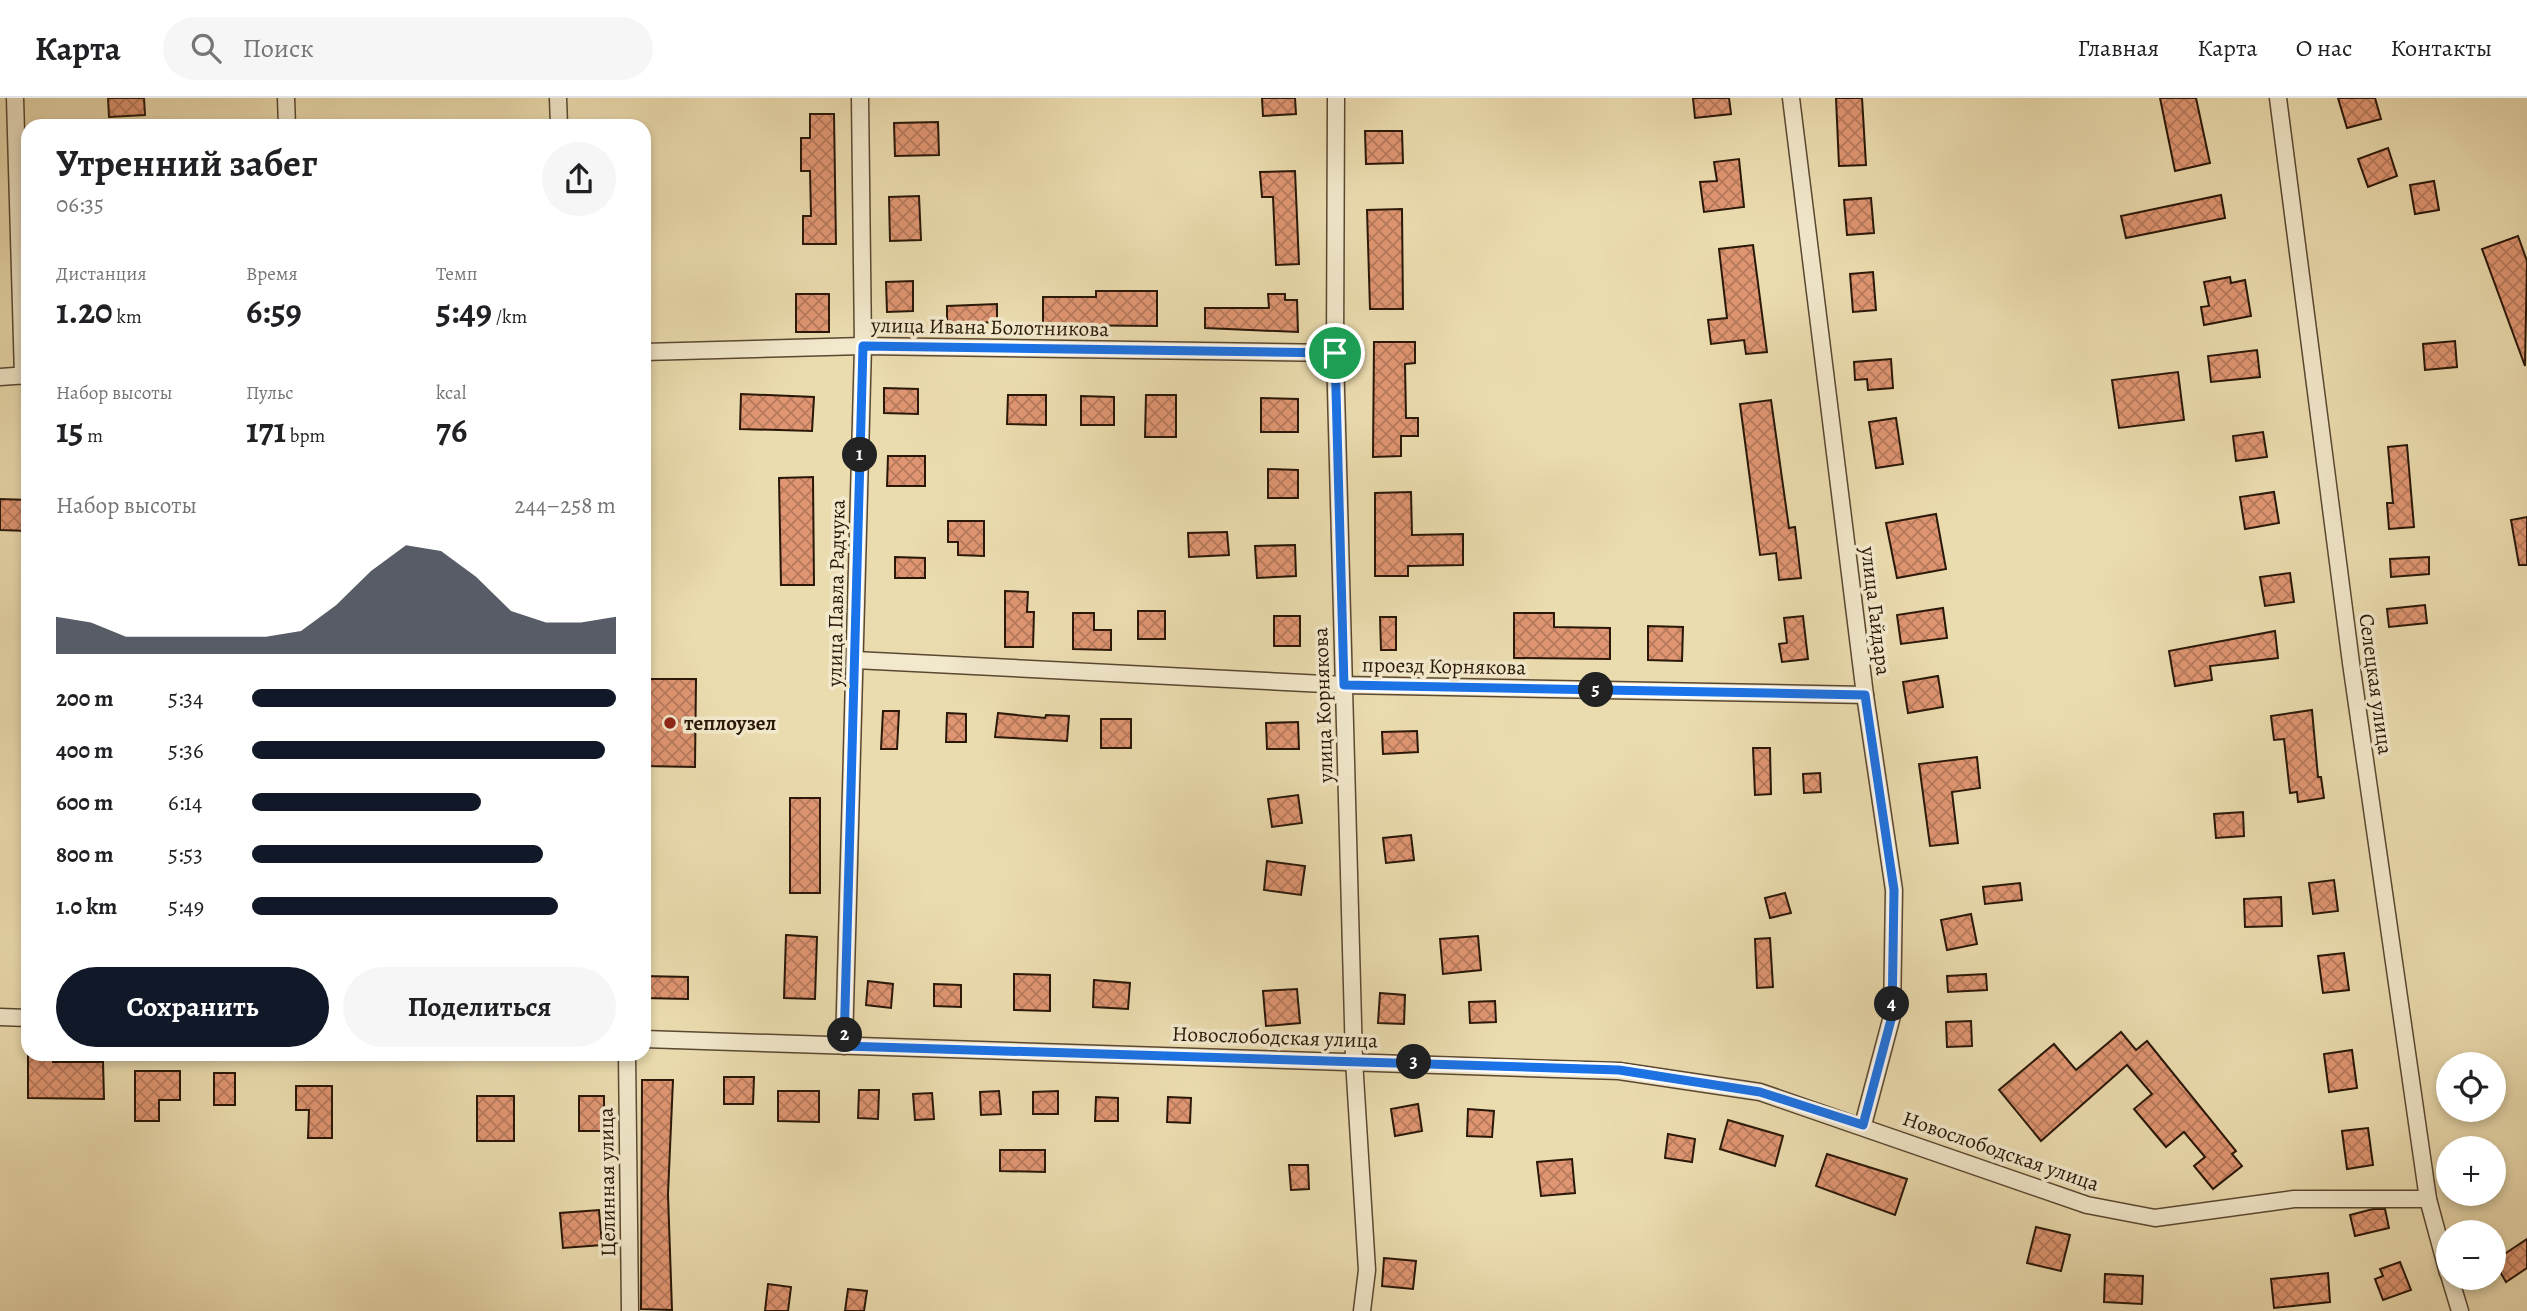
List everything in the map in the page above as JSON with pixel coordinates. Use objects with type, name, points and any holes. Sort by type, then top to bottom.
[{"type":"street","points":[[15,98],[21,249]]},
{"type":"street","points":[[286,98],[288,119]]},
{"type":"street","points":[[558,98],[559,119]]},
{"type":"street","name":"улица Павла Радчука","points":[[844,1046],[863,346],[860,98]]},
{"type":"street","name":"улица Корнякова","points":[[1336,98],[1335,353],[1354,1060],[1367,1270],[1362,1311]]},
{"type":"street","name":"улица Гайдара","points":[[1791,98],[1865,695],[1894,890],[1892,1016],[1863,1125]]},
{"type":"street","name":"Селецкая улица","points":[[2278,98],[2351,663],[2428,1199],[2436,1228]]},
{"type":"street","name":"улица Ивана Болотникова","points":[[651,352],[863,346],[1335,353]]},
{"type":"street","points":[[0,377],[21,375]]},
{"type":"street","name":"проезд Корнякова","points":[[855,660],[1344,685],[1865,695]]},
{"type":"street","points":[[0,1017],[21,1018]]},
{"type":"street","name":"Новослободская улица","points":[[651,1039],[1619,1070],[1760,1092],[1863,1125],[2087,1205],[2155,1218],[2294,1199],[2428,1199]]},
{"type":"street","name":"Целинная улица","points":[[627,1061],[630,1311]]},
{"type":"street","name":"Селецкая улица","points":[[2454,1290],[2460,1311]]},
{"type":"building","points":[[108,98],[144,98],[145,115],[109,117]]},
{"type":"building","points":[[1262,98],[1295,98],[1296,114],[1263,116]]},
{"type":"building","points":[[1693,98],[1729,98],[1731,114],[1695,118]]},
{"type":"building","points":[[1836,98],[1862,98],[1866,165],[1839,166]]},
{"type":"building","points":[[2160,98],[2196,98],[2210,163],[2175,171]]},
{"type":"building","points":[[2338,98],[2375,98],[2381,119],[2347,128]]},
{"type":"building","points":[[810,114],[834,114],[836,244],[803,244],[803,216],[811,216],[810,171],[801,171],[801,138],[810,138]]},
{"type":"building","points":[[938,122],[939,155],[895,156],[894,123]]},
{"type":"building","points":[[1365,131],[1402,131],[1403,163],[1366,164]]},
{"type":"building","points":[[2388,148],[2397,176],[2368,187],[2358,159]]},
{"type":"building","points":[[1739,159],[1744,207],[1704,212],[1700,182],[1717,181],[1714,162]]},
{"type":"building","points":[[1295,171],[1299,264],[1276,265],[1273,197],[1262,197],[1260,172]]},
{"type":"building","points":[[2434,181],[2439,210],[2415,214],[2410,185]]},
{"type":"building","points":[[2221,195],[2225,218],[2126,238],[2121,216]]},
{"type":"building","points":[[919,196],[921,240],[890,241],[889,197]]},
{"type":"building","points":[[1871,198],[1874,233],[1847,235],[1844,200]]},
{"type":"building","points":[[1402,209],[1403,309],[1370,309],[1367,210]]},
{"type":"building","points":[[2518,236],[2527,261],[2525,366],[2482,249]]},
{"type":"building","points":[[1753,245],[1767,352],[1746,354],[1744,340],[1711,344],[1708,320],[1727,318],[1719,249]]},
{"type":"building","points":[[1873,272],[1876,310],[1853,312],[1850,274]]},
{"type":"building","points":[[2230,277],[2231,283],[2245,280],[2251,316],[2204,325],[2201,307],[2209,306],[2204,282]]},
{"type":"building","points":[[913,281],[913,311],[887,312],[886,282]]},
{"type":"building","points":[[1096,291],[1157,291],[1157,326],[1043,325],[1043,297],[1096,297]]},
{"type":"building","points":[[796,294],[829,294],[829,332],[796,332]]},
{"type":"building","points":[[1268,294],[1285,294],[1285,300],[1297,300],[1298,332],[1205,328],[1205,308],[1269,308]]},
{"type":"building","points":[[997,304],[997,322],[947,324],[947,306]]},
{"type":"building","points":[[2455,341],[2457,367],[2425,370],[2423,344]]},
{"type":"building","points":[[1374,342],[1415,342],[1415,363],[1405,364],[1406,418],[1418,418],[1418,436],[1401,436],[1401,456],[1373,457]]},
{"type":"building","points":[[2257,350],[2260,377],[2211,382],[2208,356]]},
{"type":"building","points":[[1891,359],[1893,388],[1868,390],[1867,379],[1855,380],[1854,362]]},
{"type":"building","points":[[2178,372],[2184,420],[2119,428],[2112,380]]},
{"type":"building","points":[[884,388],[918,389],[918,414],[884,413]]},
{"type":"building","points":[[741,394],[814,397],[812,431],[740,429]]},
{"type":"building","points":[[1008,395],[1046,395],[1046,425],[1007,424]]},
{"type":"building","points":[[1146,395],[1176,395],[1176,437],[1145,437]]},
{"type":"building","points":[[1081,396],[1114,397],[1114,425],[1081,425]]},
{"type":"building","points":[[1261,398],[1298,399],[1298,432],[1261,432]]},
{"type":"building","points":[[1771,400],[1789,528],[1795,527],[1801,578],[1779,580],[1776,553],[1760,555],[1740,404]]},
{"type":"building","points":[[1896,418],[1903,464],[1876,468],[1869,422]]},
{"type":"building","points":[[2263,432],[2267,457],[2236,461],[2233,436]]},
{"type":"building","points":[[2407,445],[2414,527],[2389,529],[2387,503],[2393,503],[2388,447]]},
{"type":"building","points":[[888,456],[925,456],[925,486],[887,486]]},
{"type":"building","points":[[1268,469],[1298,470],[1298,498],[1268,498]]},
{"type":"building","points":[[813,477],[814,585],[781,585],[779,478]]},
{"type":"building","points":[[1411,492],[1412,535],[1463,534],[1463,565],[1408,566],[1408,576],[1375,576],[1375,493]]},
{"type":"building","points":[[2274,492],[2279,523],[2245,529],[2240,497]]},
{"type":"building","points":[[0,499],[21,500],[21,531],[0,530]]},
{"type":"building","points":[[1936,514],[1946,569],[1897,578],[1886,523]]},
{"type":"building","points":[[2527,517],[2527,565],[2519,565],[2511,520]]},
{"type":"building","points":[[948,521],[984,521],[984,556],[958,555],[958,542],[948,542]]},
{"type":"building","points":[[1227,532],[1229,555],[1189,557],[1188,533]]},
{"type":"building","points":[[1295,545],[1296,576],[1257,578],[1255,546]]},
{"type":"building","points":[[895,557],[925,558],[925,578],[895,578]]},
{"type":"building","points":[[2429,557],[2429,574],[2391,577],[2390,559]]},
{"type":"building","points":[[2290,573],[2294,602],[2265,606],[2260,577]]},
{"type":"building","points":[[1005,591],[1028,592],[1027,612],[1034,612],[1033,647],[1005,647]]},
{"type":"building","points":[[2425,605],[2427,623],[2389,627],[2387,609]]},
{"type":"building","points":[[1943,608],[1947,638],[1901,644],[1897,615]]},
{"type":"building","points":[[1138,611],[1165,611],[1165,639],[1138,639]]},
{"type":"building","points":[[1073,613],[1094,613],[1094,630],[1111,630],[1111,650],[1073,649]]},
{"type":"building","points":[[1514,613],[1554,613],[1554,627],[1610,628],[1610,659],[1514,658]]},
{"type":"building","points":[[1274,616],[1300,616],[1300,646],[1274,646]]},
{"type":"building","points":[[1803,616],[1808,659],[1782,662],[1779,644],[1787,643],[1784,618]]},
{"type":"building","points":[[1380,617],[1396,617],[1396,650],[1381,650]]},
{"type":"building","points":[[1648,626],[1683,627],[1682,661],[1648,660]]},
{"type":"building","points":[[2275,631],[2278,658],[2210,666],[2212,680],[2175,686],[2169,651]]},
{"type":"building","points":[[1938,676],[1943,707],[1908,713],[1903,682]]},
{"type":"building","name":"теплоузел","points":[[651,679],[696,679],[695,767],[651,766]]},
{"type":"building","points":[[2312,710],[2318,777],[2321,777],[2324,798],[2298,802],[2297,792],[2290,793],[2284,739],[2274,740],[2271,716]]},
{"type":"building","points":[[883,711],[899,711],[897,749],[881,749]]},
{"type":"building","points":[[947,713],[966,714],[966,742],[946,742]]},
{"type":"building","points":[[998,713],[1045,718],[1046,715],[1069,716],[1067,741],[995,737]]},
{"type":"building","points":[[1101,719],[1131,719],[1131,748],[1101,748]]},
{"type":"building","points":[[1298,722],[1299,749],[1267,749],[1266,723]]},
{"type":"building","points":[[1417,731],[1418,752],[1383,754],[1382,732]]},
{"type":"building","points":[[1753,748],[1770,748],[1771,794],[1755,795]]},
{"type":"building","points":[[1977,757],[1980,788],[1952,792],[1958,843],[1930,846],[1919,764]]},
{"type":"building","points":[[1820,773],[1821,792],[1804,793],[1803,774]]},
{"type":"building","points":[[1298,795],[1302,823],[1272,827],[1268,799]]},
{"type":"building","points":[[790,798],[820,798],[820,893],[790,893]]},
{"type":"building","points":[[2243,812],[2244,836],[2216,838],[2214,814]]},
{"type":"building","points":[[1411,835],[1414,860],[1386,863],[1383,838]]},
{"type":"building","points":[[1267,861],[1305,866],[1301,895],[1264,890]]},
{"type":"building","points":[[2334,880],[2338,911],[2313,914],[2309,883]]},
{"type":"building","points":[[2020,883],[2022,900],[1985,904],[1983,887]]},
{"type":"building","points":[[1785,893],[1791,913],[1770,918],[1765,898]]},
{"type":"building","points":[[2281,897],[2282,926],[2245,927],[2244,899]]},
{"type":"building","points":[[1971,914],[1977,944],[1947,950],[1941,920]]},
{"type":"building","points":[[786,935],[817,937],[815,999],[784,998]]},
{"type":"building","points":[[1478,936],[1481,970],[1443,974],[1440,939]]},
{"type":"building","points":[[1770,938],[1773,987],[1757,988],[1755,939]]},
{"type":"building","points":[[2344,953],[2349,990],[2323,993],[2318,956]]},
{"type":"building","points":[[1014,974],[1050,975],[1050,1011],[1014,1010]]},
{"type":"building","points":[[1986,974],[1987,990],[1948,992],[1947,976]]},
{"type":"building","points":[[651,976],[688,977],[688,999],[651,998]]},
{"type":"building","points":[[1094,980],[1130,983],[1128,1009],[1093,1007]]},
{"type":"building","points":[[868,981],[893,984],[891,1008],[866,1005]]},
{"type":"building","points":[[934,984],[961,985],[961,1007],[934,1006]]},
{"type":"building","points":[[1297,989],[1300,1023],[1266,1026],[1263,991]]},
{"type":"building","points":[[1380,993],[1405,995],[1404,1024],[1378,1023]]},
{"type":"building","points":[[1495,1001],[1496,1022],[1470,1023],[1469,1002]]},
{"type":"building","points":[[1971,1021],[1972,1046],[1947,1047],[1946,1022]]},
{"type":"building","points":[[2121,1032],[2136,1050],[2147,1041],[2236,1151],[2232,1154],[2242,1166],[2213,1189],[2194,1166],[2205,1157],[2184,1132],[2166,1147],[2134,1109],[2152,1094],[2127,1065],[2041,1141],[1999,1090],[2054,1044],[2076,1070]]},
{"type":"building","points":[[2352,1050],[2357,1088],[2329,1092],[2324,1054]]},
{"type":"building","points":[[28,1061],[103,1062],[104,1099],[28,1098]]},
{"type":"building","points":[[135,1071],[180,1071],[180,1100],[159,1100],[159,1121],[135,1121]]},
{"type":"building","points":[[214,1073],[235,1073],[235,1105],[214,1105]]},
{"type":"building","points":[[724,1077],[754,1077],[753,1104],[724,1104]]},
{"type":"building","points":[[642,1080],[673,1080],[668,1194],[672,1310],[641,1309]]},
{"type":"building","points":[[296,1086],[332,1086],[332,1138],[308,1138],[309,1110],[296,1110]]},
{"type":"building","points":[[859,1090],[879,1090],[878,1119],[858,1118]]},
{"type":"building","points":[[778,1091],[819,1091],[819,1122],[778,1121]]},
{"type":"building","points":[[999,1091],[1001,1114],[981,1115],[980,1092]]},
{"type":"building","points":[[1058,1091],[1058,1114],[1033,1114],[1033,1092]]},
{"type":"building","points":[[932,1093],[934,1119],[915,1120],[913,1094]]},
{"type":"building","points":[[477,1096],[514,1096],[514,1141],[477,1141]]},
{"type":"building","points":[[579,1096],[604,1096],[604,1131],[579,1131]]},
{"type":"building","points":[[1096,1097],[1118,1098],[1118,1121],[1095,1121]]},
{"type":"building","points":[[1168,1097],[1191,1098],[1190,1123],[1167,1122]]},
{"type":"building","points":[[1418,1104],[1422,1131],[1395,1136],[1391,1109]]},
{"type":"building","points":[[1468,1109],[1494,1111],[1492,1137],[1467,1136]]},
{"type":"building","points":[[1728,1120],[1783,1136],[1775,1166],[1720,1149]]},
{"type":"building","points":[[2368,1128],[2373,1165],[2347,1169],[2342,1131]]},
{"type":"building","points":[[1668,1134],[1695,1139],[1692,1162],[1665,1158]]},
{"type":"building","points":[[1000,1150],[1045,1150],[1045,1172],[1000,1171]]},
{"type":"building","points":[[1827,1154],[1907,1179],[1895,1215],[1816,1186]]},
{"type":"building","points":[[1572,1159],[1575,1193],[1541,1196],[1537,1162]]},
{"type":"building","points":[[1289,1165],[1308,1165],[1309,1189],[1291,1190]]},
{"type":"building","points":[[2385,1209],[2389,1228],[2355,1236],[2350,1215]]},
{"type":"building","points":[[599,1210],[602,1245],[563,1248],[560,1213]]},
{"type":"building","points":[[2036,1227],[2070,1235],[2061,1271],[2027,1263]]},
{"type":"building","points":[[2527,1239],[2527,1268],[2506,1282],[2506,1253]]},
{"type":"building","points":[[1384,1258],[1416,1261],[1413,1289],[1382,1286]]},
{"type":"building","points":[[2400,1262],[2411,1290],[2383,1300],[2375,1279],[2383,1276],[2380,1269]]},
{"type":"building","points":[[2328,1273],[2330,1302],[2274,1308],[2271,1279]]},
{"type":"building","points":[[2105,1274],[2143,1276],[2142,1304],[2104,1302]]},
{"type":"building","points":[[768,1284],[791,1287],[788,1311],[765,1311]]},
{"type":"building","points":[[848,1289],[867,1291],[864,1311],[845,1311]]},
{"type":"place","name":"теплоузел","points":[[670,723]]},
{"type":"route","points":[[863,346],[1335,353],[1344,685],[1865,695],[1894,890],[1892,1016],[1863,1125],[1760,1092],[1619,1070],[844,1046],[863,346]]}]
